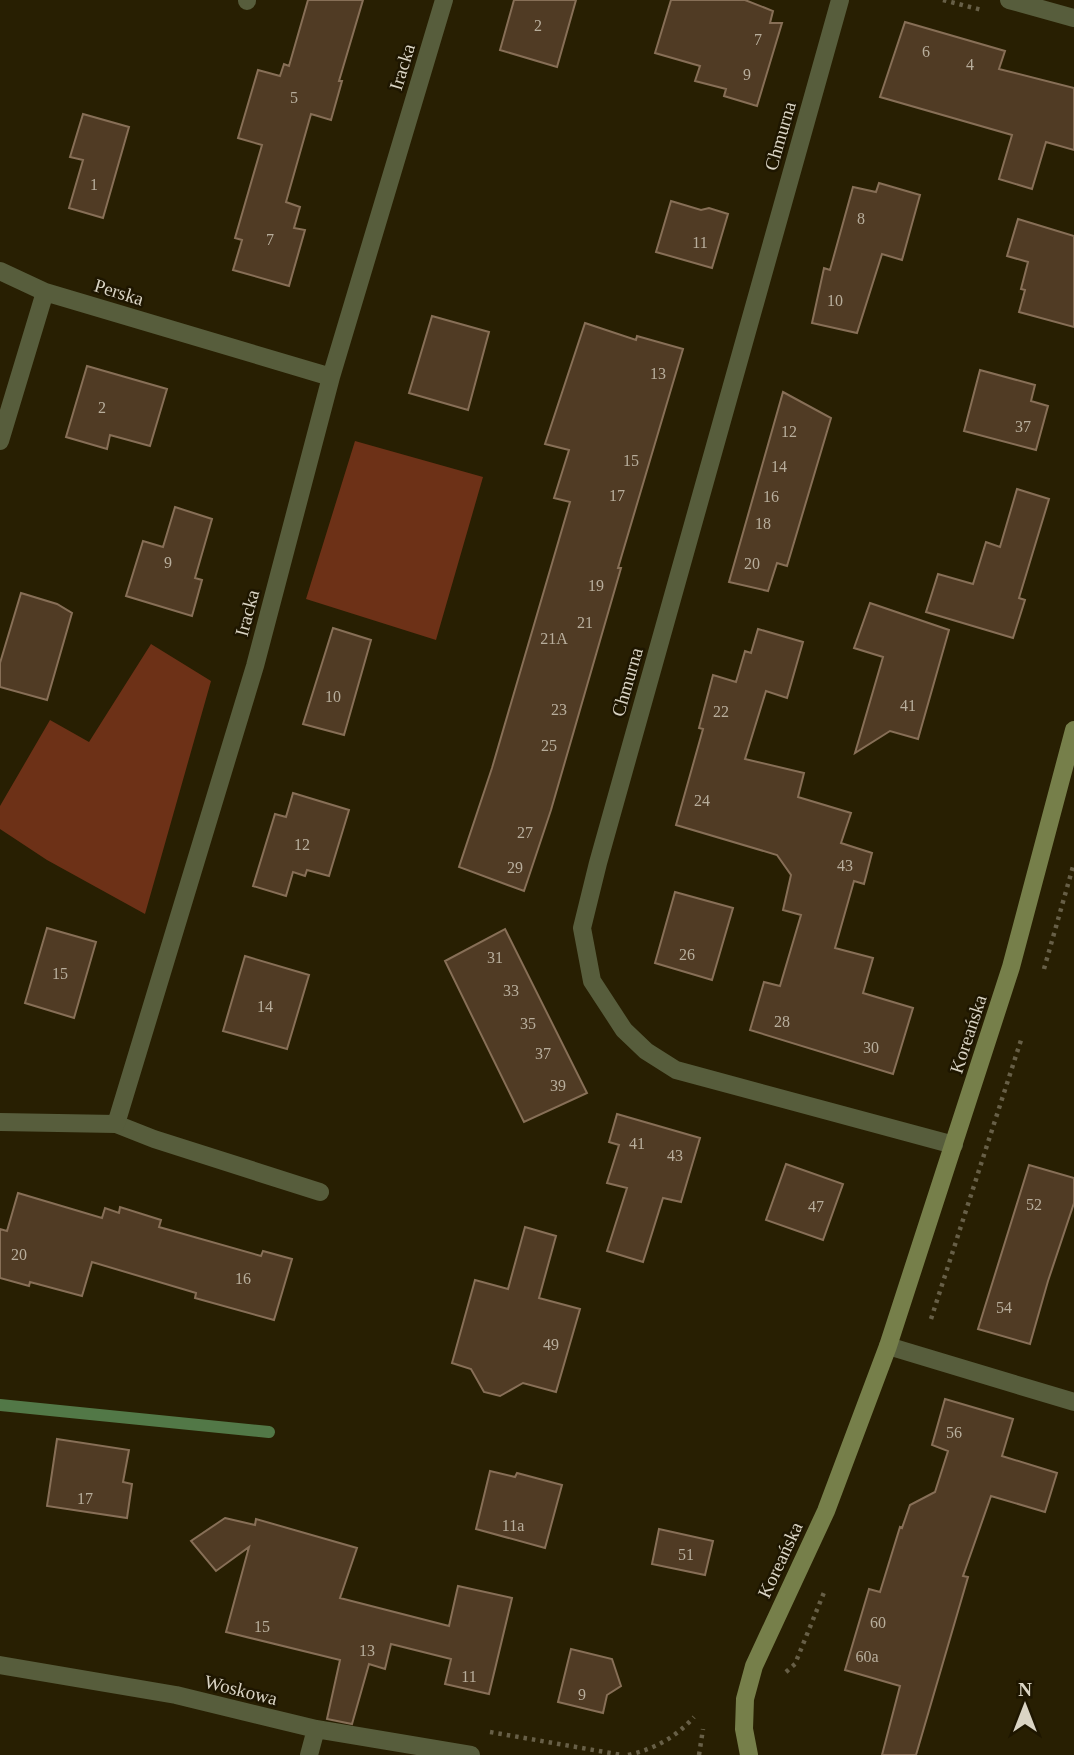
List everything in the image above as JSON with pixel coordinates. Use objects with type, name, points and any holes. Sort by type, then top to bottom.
[{"type":"street","name":"Iracka","points":[[116,1124],[255,666],[331,377],[444,0]]},
{"type":"street","name":"Chmurna","points":[[840,0],[582,928],[592,981],[624,1030],[646,1051],[677,1070],[954,1145]]},
{"type":"street","points":[[1009,0],[1074,18]]},
{"type":"street","name":"Perska","points":[[0,271],[45,292],[331,377]]},
{"type":"street","points":[[0,441],[45,292]]},
{"type":"street","name":"Koreańska","points":[[749,1755],[744,1729],[745,1699],[754,1666],[826,1511],[888,1346],[1011,967],[1074,730]]},
{"type":"street","points":[[0,1122],[116,1124],[154,1139],[320,1192]]},
{"type":"street","points":[[888,1346],[1074,1402]]},
{"type":"street","name":"Woskowa","points":[[0,1665],[176,1695],[236,1712],[316,1729],[471,1755]]},
{"type":"street","points":[[309,1755],[316,1729]]},
{"type":"path","points":[[628,1755],[653,1749],[667,1741],[694,1717]]},
{"type":"path","points":[[699,1755],[703,1729]]},
{"type":"shaded area","points":[[355,441],[483,477],[436,640],[306,599]]},
{"type":"shaded area","points":[[151,644],[211,681],[145,914],[47,860],[0,829],[0,806],[50,720],[89,742]]},
{"type":"building","points":[[308,0],[363,0],[339,81],[342,81],[331,120],[311,114],[286,202],[300,207],[294,228],[305,230],[289,286],[233,270],[242,240],[235,238],[262,145],[238,138],[258,70],[280,76],[284,64],[289,66]]},
{"type":"building","points":[[514,0],[576,0],[557,67],[500,50]]},
{"type":"building","points":[[671,0],[745,0],[773,11],[770,23],[782,23],[757,106],[724,96],[726,89],[695,81],[700,66],[655,53]]},
{"type":"building","points":[[905,22],[1005,51],[999,69],[1074,88],[1074,150],[1046,142],[1032,189],[999,179],[1012,135],[880,97]]},
{"type":"building","points":[[83,114],[129,127],[103,218],[69,208],[83,160],[70,157]]},
{"type":"building","points":[[879,183],[920,195],[902,260],[882,254],[857,333],[812,323],[824,268],[830,270],[853,187],[876,192]]},
{"type":"building","points":[[671,201],[701,210],[709,208],[728,214],[712,268],[656,252]]},
{"type":"building","points":[[1018,219],[1074,236],[1074,327],[1019,312],[1025,290],[1021,289],[1028,262],[1007,256]]},
{"type":"building","points":[[432,316],[489,332],[468,410],[409,393]]},
{"type":"building","points":[[585,323],[636,340],[637,336],[683,349],[618,568],[621,568],[551,810],[524,891],[459,867],[492,768],[570,502],[554,498],[569,450],[545,444]]},
{"type":"building","points":[[87,366],[167,389],[150,446],[110,435],[107,449],[66,437]]},
{"type":"building","points":[[980,370],[1035,385],[1031,401],[1048,406],[1036,450],[964,431]]},
{"type":"building","points":[[783,392],[831,418],[787,566],[777,563],[768,591],[729,582]]},
{"type":"building","points":[[1017,489],[1049,499],[1019,598],[1025,600],[1013,638],[926,612],[938,574],[973,584],[986,542],[1000,547]]},
{"type":"building","points":[[175,507],[212,519],[195,578],[202,580],[192,616],[126,596],[143,541],[163,547]]},
{"type":"building","points":[[21,593],[57,604],[72,613],[47,700],[0,687],[0,663]]},
{"type":"building","points":[[870,603],[949,630],[918,739],[890,731],[855,753],[883,657],[854,648]]},
{"type":"building","points":[[333,628],[371,640],[344,735],[303,724]]},
{"type":"building","points":[[758,629],[803,642],[787,698],[766,691],[745,759],[804,773],[798,797],[851,813],[841,843],[872,853],[864,884],[854,881],[835,948],[873,958],[863,993],[913,1008],[893,1074],[750,1030],[764,982],[780,986],[801,915],[783,910],[791,875],[777,855],[676,825],[703,729],[699,728],[713,675],[736,682],[745,651],[751,653]]},
{"type":"building","points":[[293,793],[349,810],[329,876],[307,870],[305,876],[293,872],[286,896],[253,886],[275,814],[286,817]]},
{"type":"building","points":[[675,892],[733,908],[712,980],[655,963]]},
{"type":"building","points":[[47,928],[96,942],[74,1018],[25,1003]]},
{"type":"building","points":[[505,929],[587,1093],[524,1122],[445,961]]},
{"type":"building","points":[[245,956],[309,975],[287,1049],[223,1031]]},
{"type":"building","points":[[617,1114],[700,1138],[681,1202],[663,1198],[643,1262],[607,1251],[627,1188],[607,1183],[619,1145],[609,1142]]},
{"type":"building","points":[[786,1164],[843,1184],[823,1240],[766,1220]]},
{"type":"building","points":[[1029,1165],[1074,1178],[1074,1203],[1030,1344],[978,1329]]},
{"type":"building","points":[[18,1193],[102,1218],[105,1208],[119,1213],[120,1207],[161,1220],[159,1227],[261,1256],[263,1251],[292,1259],[274,1320],[195,1298],[196,1293],[92,1262],[82,1296],[30,1282],[29,1286],[0,1278],[0,1229],[7,1231]]},
{"type":"building","points":[[525,1227],[556,1236],[539,1298],[580,1309],[556,1392],[523,1383],[500,1396],[484,1392],[471,1369],[452,1363],[475,1280],[508,1289]]},
{"type":"building","points":[[945,1399],[1013,1419],[1002,1456],[1057,1473],[1045,1512],[991,1496],[963,1576],[968,1577],[916,1755],[882,1755],[900,1686],[845,1670],[869,1589],[880,1592],[900,1527],[902,1528],[910,1505],[935,1492],[948,1451],[932,1445]]},
{"type":"building","points":[[57,1439],[129,1450],[123,1482],[132,1484],[127,1518],[47,1506]]},
{"type":"building","points":[[490,1471],[515,1477],[517,1473],[562,1485],[545,1548],[476,1529]]},
{"type":"building","points":[[225,1518],[255,1525],[256,1519],[357,1548],[340,1598],[449,1626],[458,1586],[512,1598],[489,1694],[445,1684],[451,1659],[391,1644],[385,1669],[369,1664],[352,1724],[327,1719],[340,1660],[226,1632],[249,1547],[216,1571],[191,1541]]},
{"type":"building","points":[[659,1529],[713,1541],[705,1575],[652,1564]]},
{"type":"building","points":[[571,1649],[612,1659],[621,1686],[607,1695],[603,1713],[558,1702]]},
{"type":"waterway","points":[[0,1405],[269,1432]]}]
